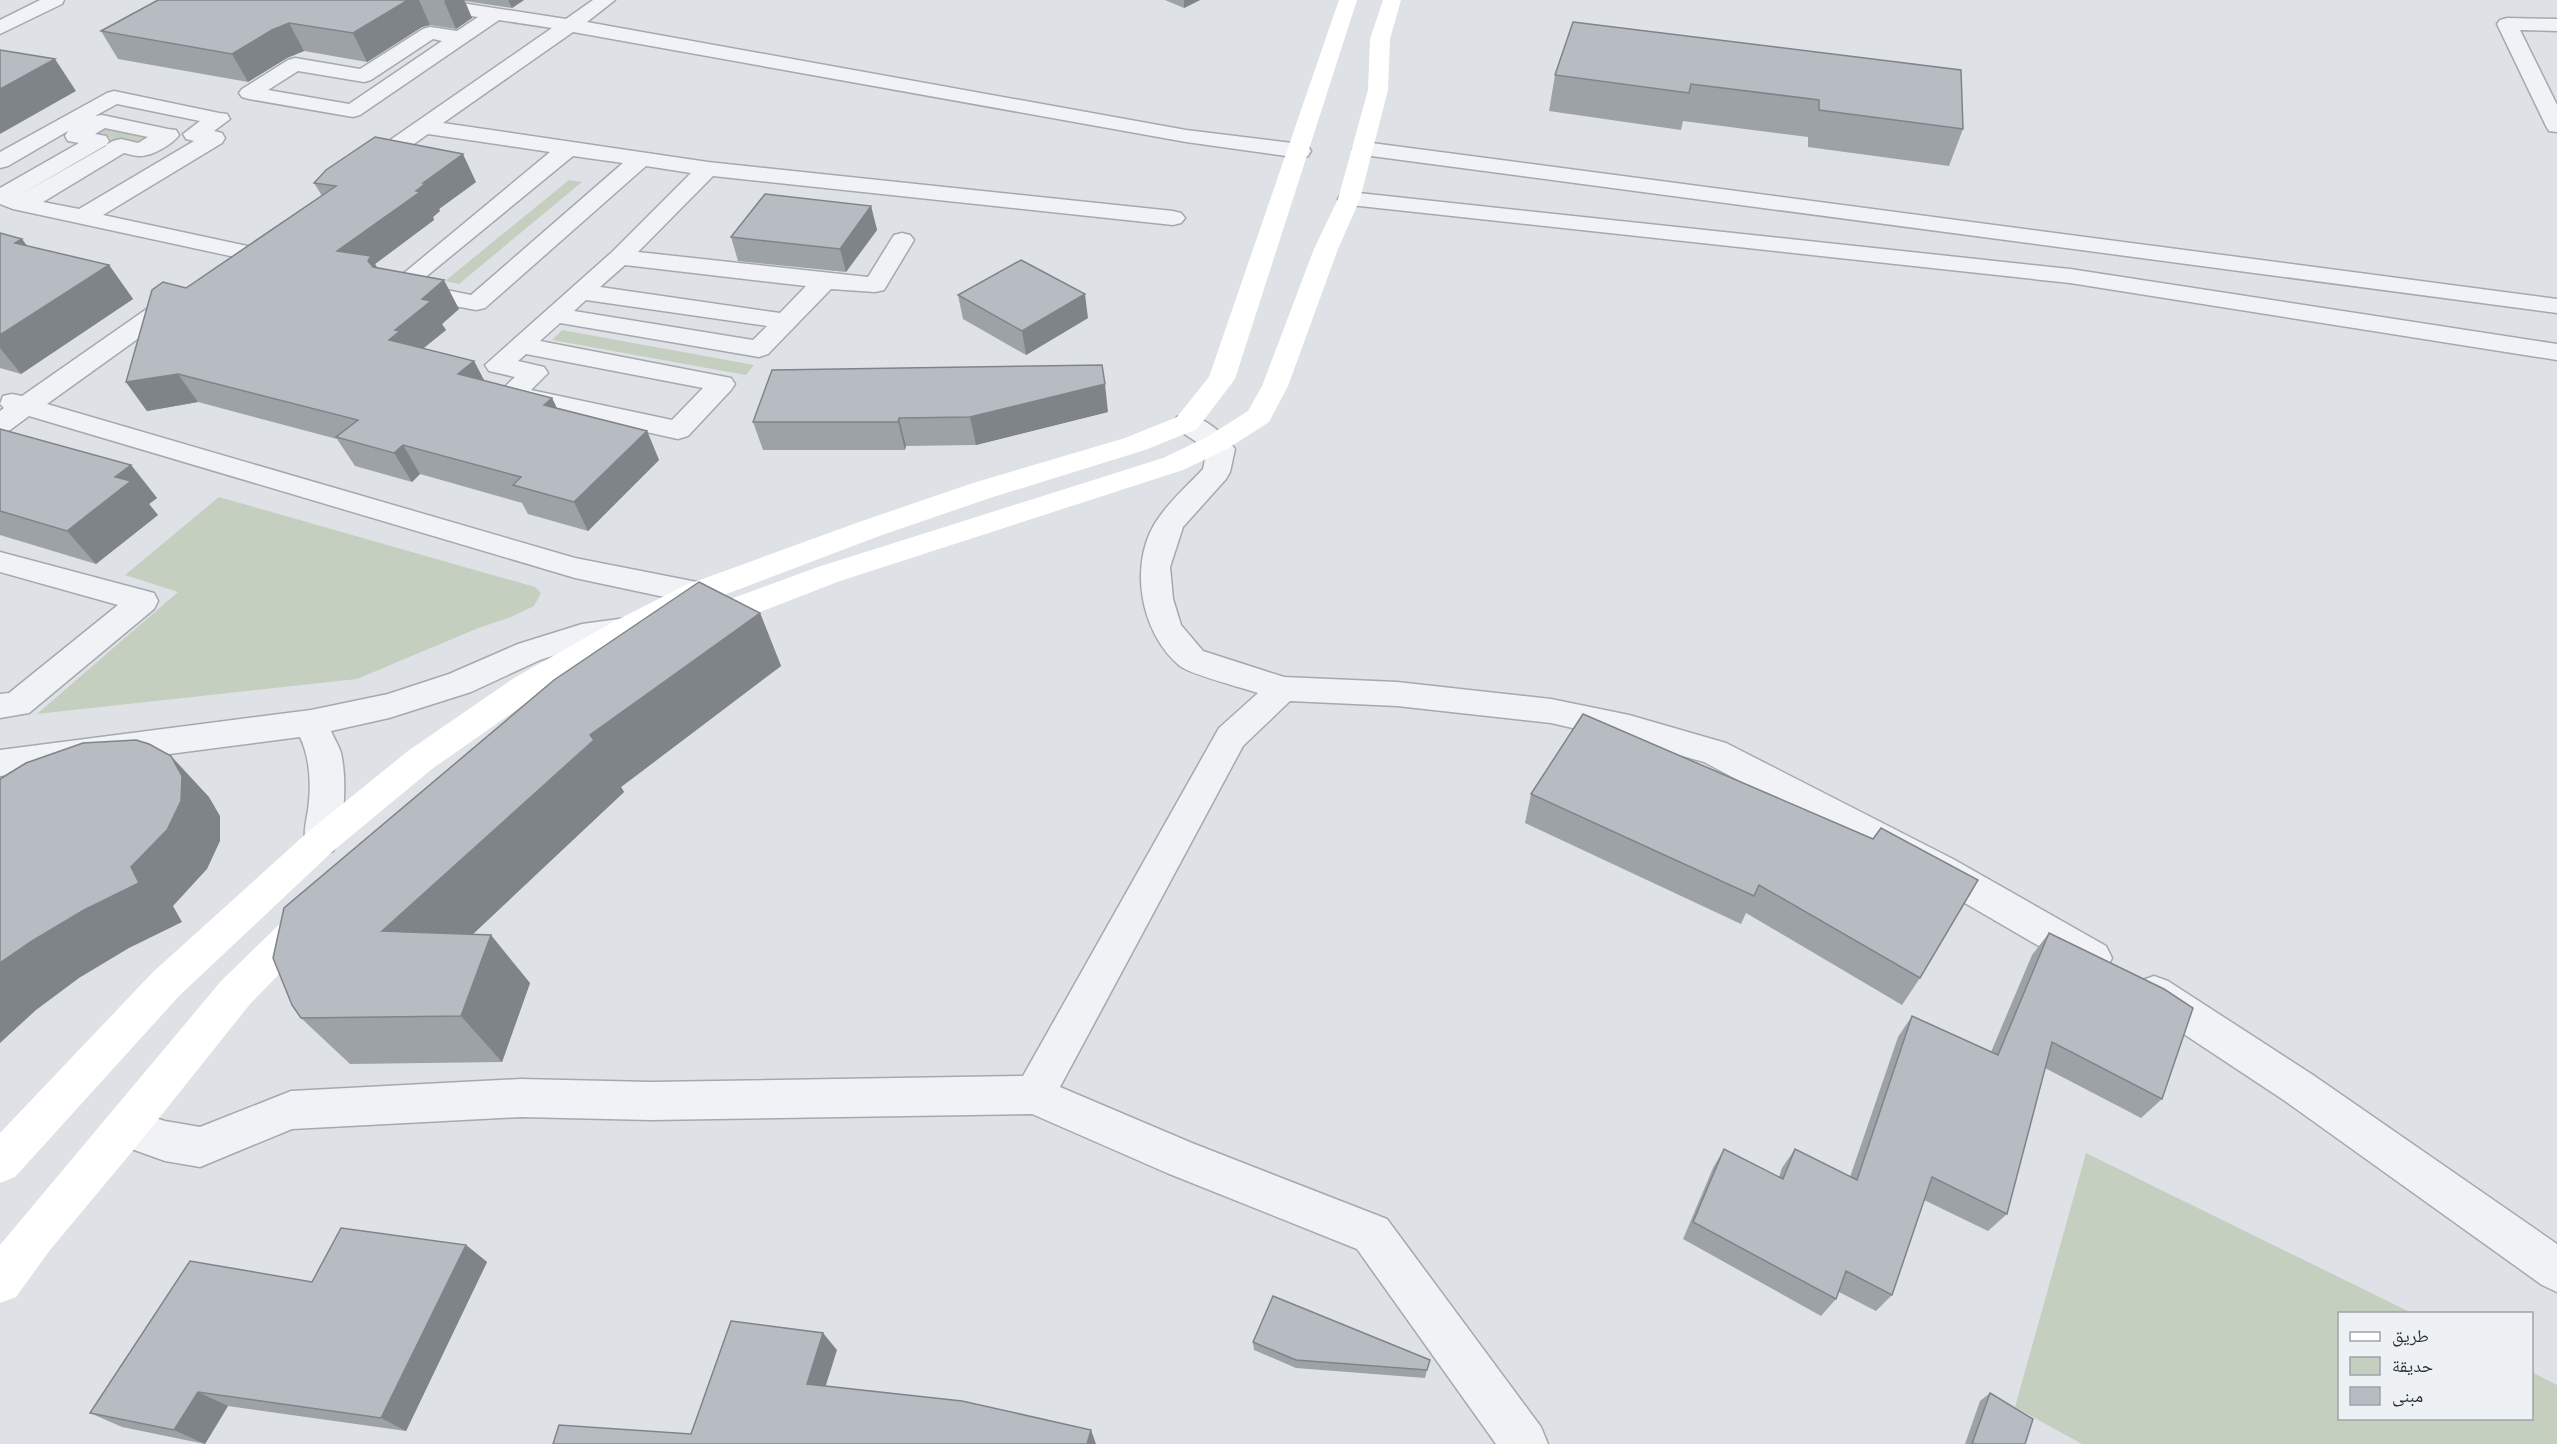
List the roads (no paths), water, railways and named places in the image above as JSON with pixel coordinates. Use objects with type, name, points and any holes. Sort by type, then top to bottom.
[{"type":"main road","points":[[0,1162],[166,984],[321,841],[420,760],[525,687],[626,629],[697,593],[983,490],[1135,444],[1187,423],[1222,379],[1300,151],[1348,0]]},
{"type":"main road","points":[[683,638],[736,609],[829,574],[1173,464],[1217,443],[1259,416],[1275,386],[1326,249],[1348,199],[1364,149],[1378,90],[1380,39],[1392,0]]},
{"type":"main road","points":[[0,1281],[35,1235],[126,1128],[236,992],[324,904]]},
{"type":"street","points":[[0,28],[55,0]]},
{"type":"street","points":[[404,0],[568,26],[1174,134],[1300,151]]},
{"type":"street","points":[[348,180],[606,0]]},
{"type":"street","points":[[353,111],[495,15]]},
{"type":"street","points":[[2557,25],[2507,24],[2541,74],[2557,126]]},
{"type":"street","points":[[2533,25],[2557,37]]},
{"type":"street","points":[[384,116],[249,93],[295,64],[364,76],[430,33],[461,38]]},
{"type":"street","points":[[432,57],[463,63]]},
{"type":"street","points":[[0,161],[114,97],[219,119],[194,134],[214,138],[83,218]]},
{"type":"street","points":[[0,198],[98,141],[76,136],[102,121],[168,135],[141,150],[121,146],[23,204]]},
{"type":"street","points":[[423,127],[708,169],[1173,218]]},
{"type":"street","points":[[568,149],[398,288],[476,303],[641,159]]},
{"type":"street","points":[[1364,149],[2557,306]]},
{"type":"street","points":[[522,345],[722,384],[678,430],[510,394],[535,373],[498,365],[620,257],[708,169]]},
{"type":"street","points":[[0,198],[83,218],[254,245],[216,272]]},
{"type":"street","points":[[1348,199],[2070,276],[2557,352]]},
{"type":"street","points":[[620,257],[875,285],[902,240]]},
{"type":"street","points":[[600,274],[806,300]]},
{"type":"street","points":[[555,315],[759,349],[825,281]]},
{"type":"street","points":[[0,424],[13,402],[197,285]]},
{"type":"street","points":[[581,292],[786,321]]},
{"type":"street","points":[[13,402],[575,568],[697,593]]},
{"type":"street","points":[[1187,423],[1217,443],[1221,449],[1216,472],[1170,523],[1155,567],[1158,598],[1167,629],[1192,660],[1283,689],[1397,694],[1551,711],[1714,752],[1930,864],[2124,976],[2299,1088],[2557,1270]]},
{"type":"street","points":[[0,562],[142,600],[16,704],[0,706]]},
{"type":"street","points":[[0,763],[311,723],[389,706],[460,683],[529,652],[572,639],[626,629]]},
{"type":"street","points":[[1034,1095],[1231,737],[1283,689]]},
{"type":"street","points":[[311,723],[324,753],[327,799],[321,841]]},
{"type":"street","points":[[126,1128],[165,1141],[200,1147],[291,1110],[521,1098],[651,1101],[1034,1095],[1182,1159],[1372,1234],[1524,1444]]}]
